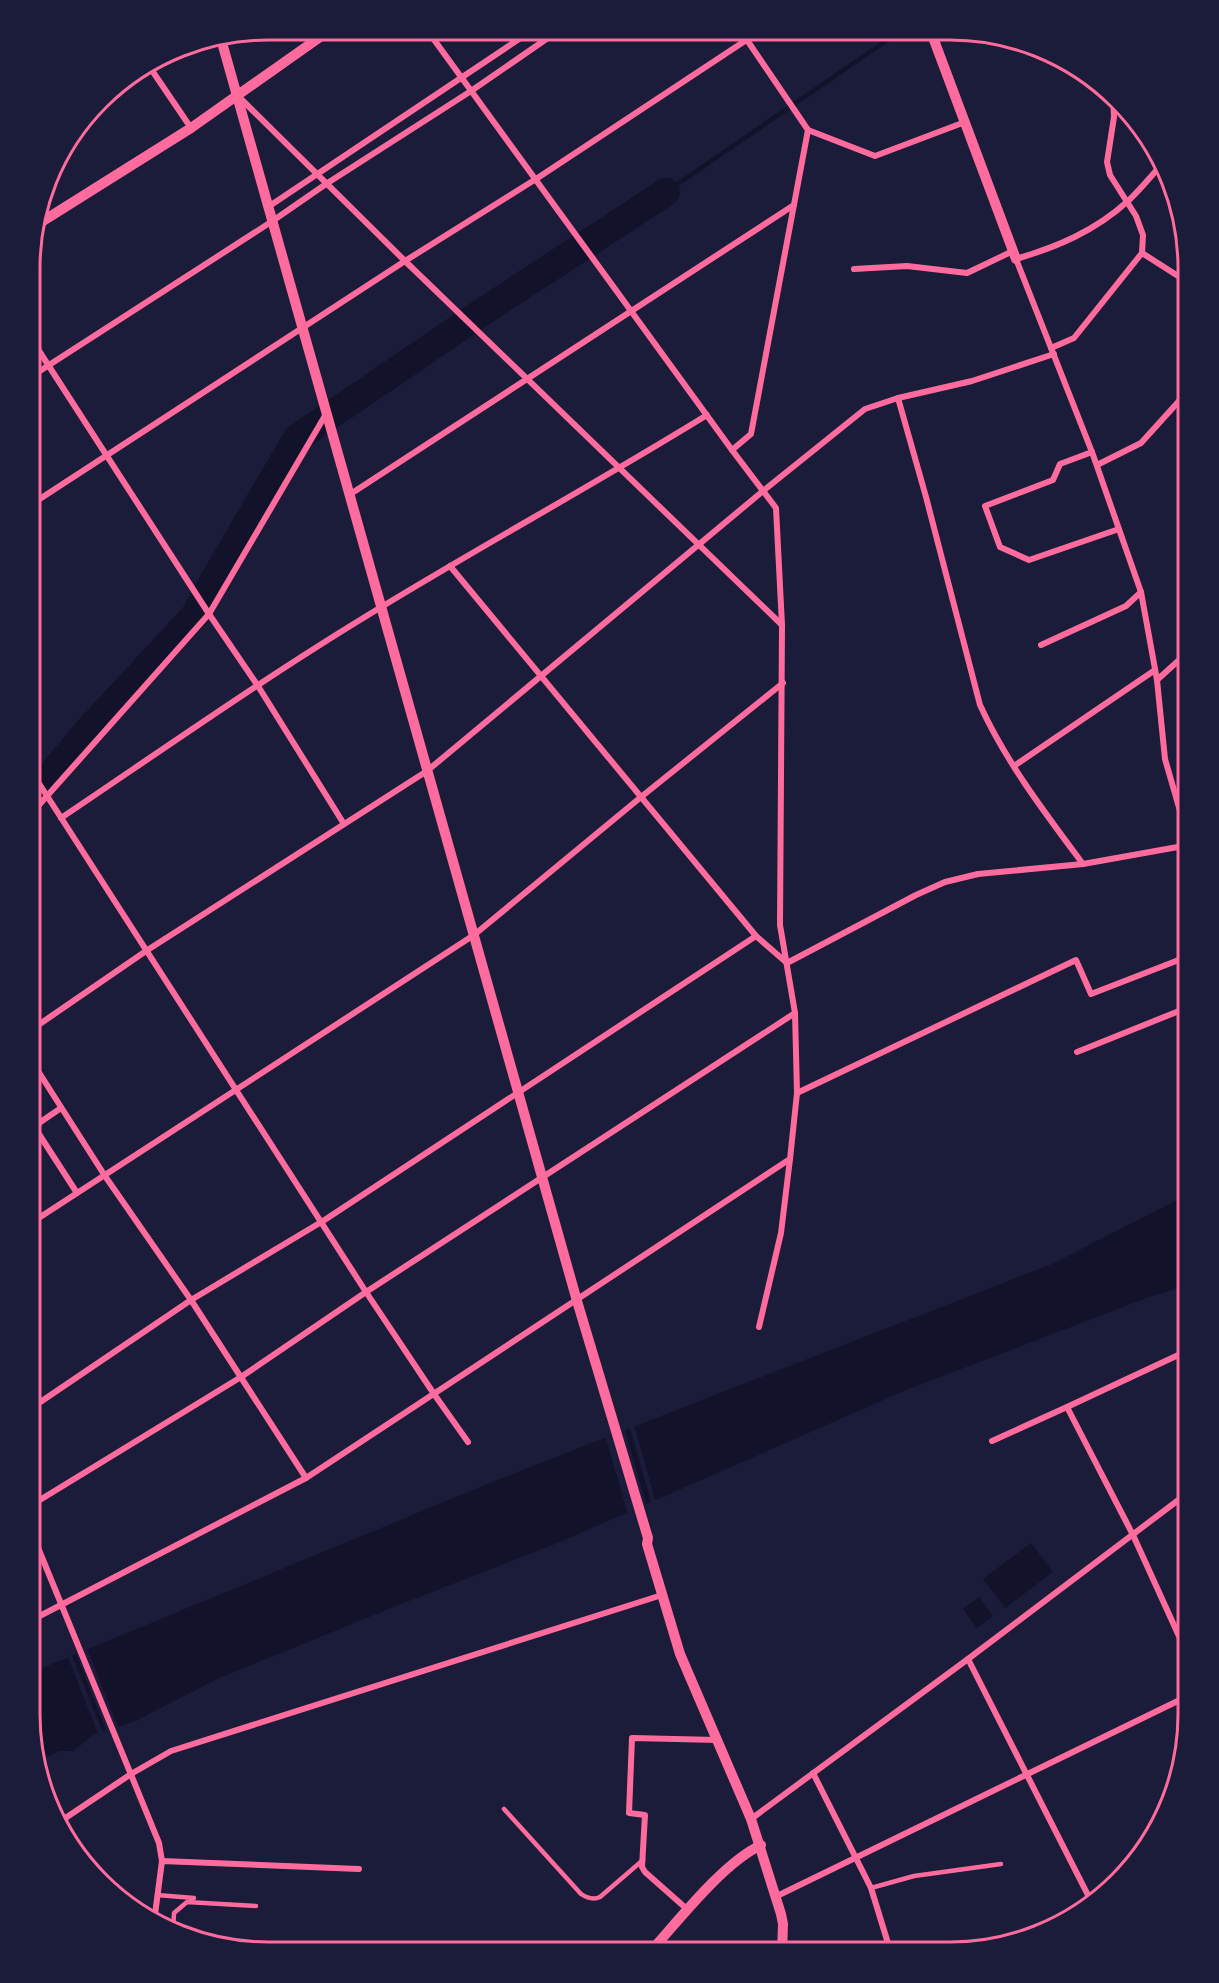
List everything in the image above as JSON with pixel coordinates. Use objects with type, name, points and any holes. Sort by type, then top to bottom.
[{"type":"street","points":[[46,220],[191,128],[316,40]]},
{"type":"street","points":[[434,40],[776,508],[783,683],[780,925],[795,1013],[796,1093],[781,1233],[759,1327]]},
{"type":"street","points":[[267,207],[518,40]]},
{"type":"street","points":[[40,371],[272,222],[545,40]]},
{"type":"street","points":[[40,499],[747,40],[808,130],[874,156],[965,122]]},
{"type":"street","points":[[935,40],[1014,255],[1097,465],[1141,592],[1157,680],[1166,759],[1178,803]]},
{"type":"street","points":[[223,45],[577,1301],[648,1538],[647,1544],[662,1595],[680,1654],[761,1845],[777,1896],[783,1924],[782,1942]]},
{"type":"street","points":[[153,72],[191,128]]},
{"type":"street","points":[[237,96],[782,625]]},
{"type":"street","points":[[40,1024],[146,951],[427,771],[865,408],[972,381],[1053,351],[1074,338],[1143,253],[1143,235],[1136,216],[1110,175],[1107,162],[1114,109]]},
{"type":"street","points":[[732,450],[751,434],[808,130]]},
{"type":"street","points":[[854,269],[907,266],[967,273],[1014,255],[1043,251],[1093,229],[1128,201],[1156,170]]},
{"type":"street","points":[[349,495],[529,380],[794,205]]},
{"type":"street","points":[[1143,253],[1178,276]]},
{"type":"street","points":[[40,353],[258,686],[344,824]]},
{"type":"street","points":[[898,398],[980,705],[991,730],[1014,766],[1083,864]]},
{"type":"street","points":[[1097,465],[1141,443],[1178,402]]},
{"type":"street","points":[[40,804],[209,614],[326,414]]},
{"type":"street","points":[[62,818],[258,686],[381,607],[621,468],[707,415]]},
{"type":"street","points":[[1092,452],[1060,464],[1053,480],[985,507],[1000,547],[1029,560],[1119,529]]},
{"type":"street","points":[[450,566],[756,936],[787,963]]},
{"type":"street","points":[[1041,645],[1126,606],[1141,592]]},
{"type":"street","points":[[1157,680],[1178,661]]},
{"type":"street","points":[[1014,766],[1155,670]]},
{"type":"street","points":[[40,1217],[474,935],[640,797],[783,683]]},
{"type":"street","points":[[40,785],[323,1221],[366,1292],[468,1442]]},
{"type":"street","points":[[787,963],[945,882],[978,874],[1083,864],[1178,846]]},
{"type":"street","points":[[40,1401],[191,1300],[323,1221],[756,936]]},
{"type":"street","points":[[796,1093],[1076,960],[1091,993],[1178,960]]},
{"type":"street","points":[[1077,1052],[1178,1011]]},
{"type":"street","points":[[40,1500],[241,1377],[366,1292],[795,1013]]},
{"type":"street","points":[[40,1074],[105,1176],[191,1300],[306,1478]]},
{"type":"street","points":[[40,1122],[61,1108]]},
{"type":"street","points":[[40,1136],[77,1193]]},
{"type":"street","points":[[40,1616],[306,1478],[790,1160]]},
{"type":"street","points":[[992,1441],[1178,1355]]},
{"type":"street","points":[[1067,1407],[1133,1535],[1178,1634]]},
{"type":"street","points":[[751,1819],[1178,1500]]},
{"type":"street","points":[[40,1552],[159,1843],[162,1860],[155,1913]]},
{"type":"street","points":[[65,1818],[131,1774],[179,1748],[662,1595]]},
{"type":"street","points":[[968,1659],[1088,1896]]},
{"type":"street","points":[[777,1896],[1178,1701]]},
{"type":"street","points":[[688,1910],[642,1867],[645,1815],[629,1813],[632,1738],[717,1740]]},
{"type":"street","points":[[813,1773],[871,1888],[888,1942]]},
{"type":"street","points":[[659,1942],[723,1873],[747,1852],[761,1845]]},
{"type":"street","points":[[162,1860],[359,1869]]},
{"type":"lane","points":[[504,1809],[586,1897],[596,1899],[600,1897],[643,1860]]},
{"type":"lane","points":[[871,1888],[914,1876],[1001,1864]]},
{"type":"lane","points":[[157,1895],[194,1898]]},
{"type":"lane","points":[[173,1922],[174,1913],[187,1902],[256,1906]]},
{"type":"shaded area","points":[[1178,1200],[1178,1288],[1149,1297],[906,1390],[560,1542],[219,1678],[135,1721],[93,1735],[73,1751],[59,1751],[45,1758],[40,1715],[40,1669],[502,1478],[1052,1264]]},
{"type":"shaded area","points":[[1031,1543],[1053,1572],[1005,1608],[983,1579]]},
{"type":"shaded area","points":[[979,1597],[993,1616],[977,1628],[963,1609]]},
{"type":"pier","points":[[634,1424],[656,1503],[652,1505],[629,1425]]},
{"type":"pier","points":[[624,1427],[647,1507],[628,1515],[605,1435]]},
{"type":"pier","points":[[86,1646],[119,1729],[107,1733],[75,1651]]},
{"type":"pier","points":[[71,1653],[104,1735],[99,1736],[67,1655]]},
{"type":"waterway","points":[[666,192],[887,40]]},
{"type":"waterway","points":[[40,787],[92,726],[196,614],[297,438],[481,313],[666,192]]}]
